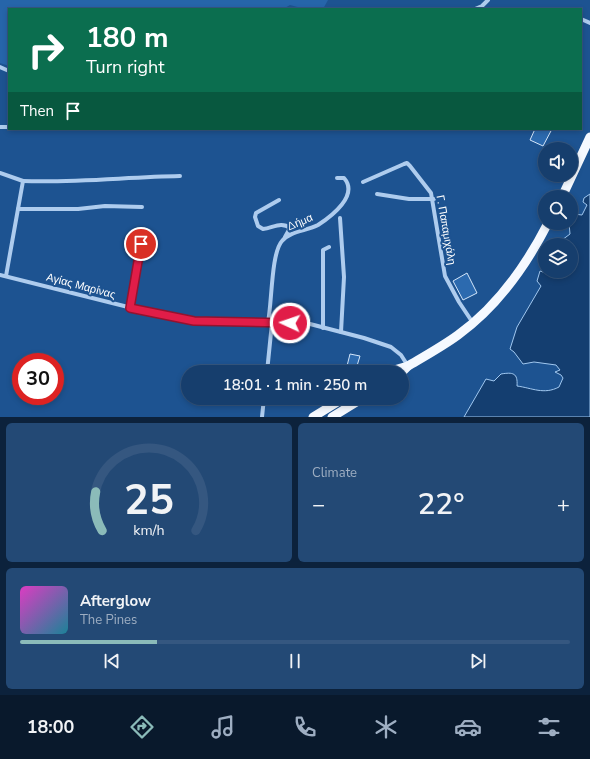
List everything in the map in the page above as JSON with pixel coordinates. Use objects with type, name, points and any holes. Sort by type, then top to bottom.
[{"type":"main road","points":[[565,190],[590,137]]},
{"type":"main road","points":[[409,367],[458,336],[474,323],[507,289],[537,245],[544,230]]},
{"type":"main road","points":[[313,417],[333,405]]},
{"type":"main road","points":[[332,417],[352,405]]},
{"type":"street","points":[[482,7],[488,0]]},
{"type":"street","name":"Γ. Παπαμιχάλη","points":[[363,182],[408,163],[434,199],[445,276],[459,302],[474,323]]},
{"type":"street","points":[[0,173],[23,182],[56,182],[130,177],[180,176]]},
{"type":"street","name":"Δήμα","points":[[267,365],[277,248],[285,238],[318,225],[342,205],[347,197],[348,185],[344,178],[337,178]]},
{"type":"street","points":[[6,276],[23,182]]},
{"type":"street","points":[[377,194],[408,199],[434,199]]},
{"type":"street","points":[[280,200],[256,213],[255,217],[258,226],[263,229],[281,224],[286,225],[290,228],[285,238]]},
{"type":"street","points":[[18,209],[78,209],[105,206],[142,207]]},
{"type":"street","points":[[340,218],[344,277],[341,332]]},
{"type":"street","points":[[130,308],[141,244]]},
{"type":"street","points":[[323,328],[323,250],[329,246]]},
{"type":"street","name":"Αγίας Μαρίνας","points":[[0,275],[130,308],[194,321],[310,324],[391,347],[400,355],[404,365]]},
{"type":"street","points":[[262,417],[263,405]]},
{"type":"shaded area","points":[[0,0],[328,0],[324,8],[301,8],[290,5],[285,8],[8,8],[8,66],[0,63]]},
{"type":"shaded area","points":[[590,194],[590,417],[464,417],[486,379],[494,381],[501,374],[514,374],[517,378],[517,386],[543,391],[559,387],[563,378],[555,372],[560,370],[556,365],[534,362],[523,364],[510,349],[517,327],[541,286],[537,281],[538,278],[578,278],[578,238],[565,238],[570,234],[570,230],[578,230],[578,214],[582,215],[587,205],[583,202],[584,198]]},
{"type":"building","points":[[535,130],[551,130],[545,142],[538,142],[538,144],[530,140]]},
{"type":"building","points":[[467,273],[477,293],[463,300],[453,281]]},
{"type":"building","points":[[350,354],[360,356],[357,365],[347,365]]},
{"type":"route","points":[[141,244],[130,308],[172,318],[194,321],[229,323],[290,323]]}]
